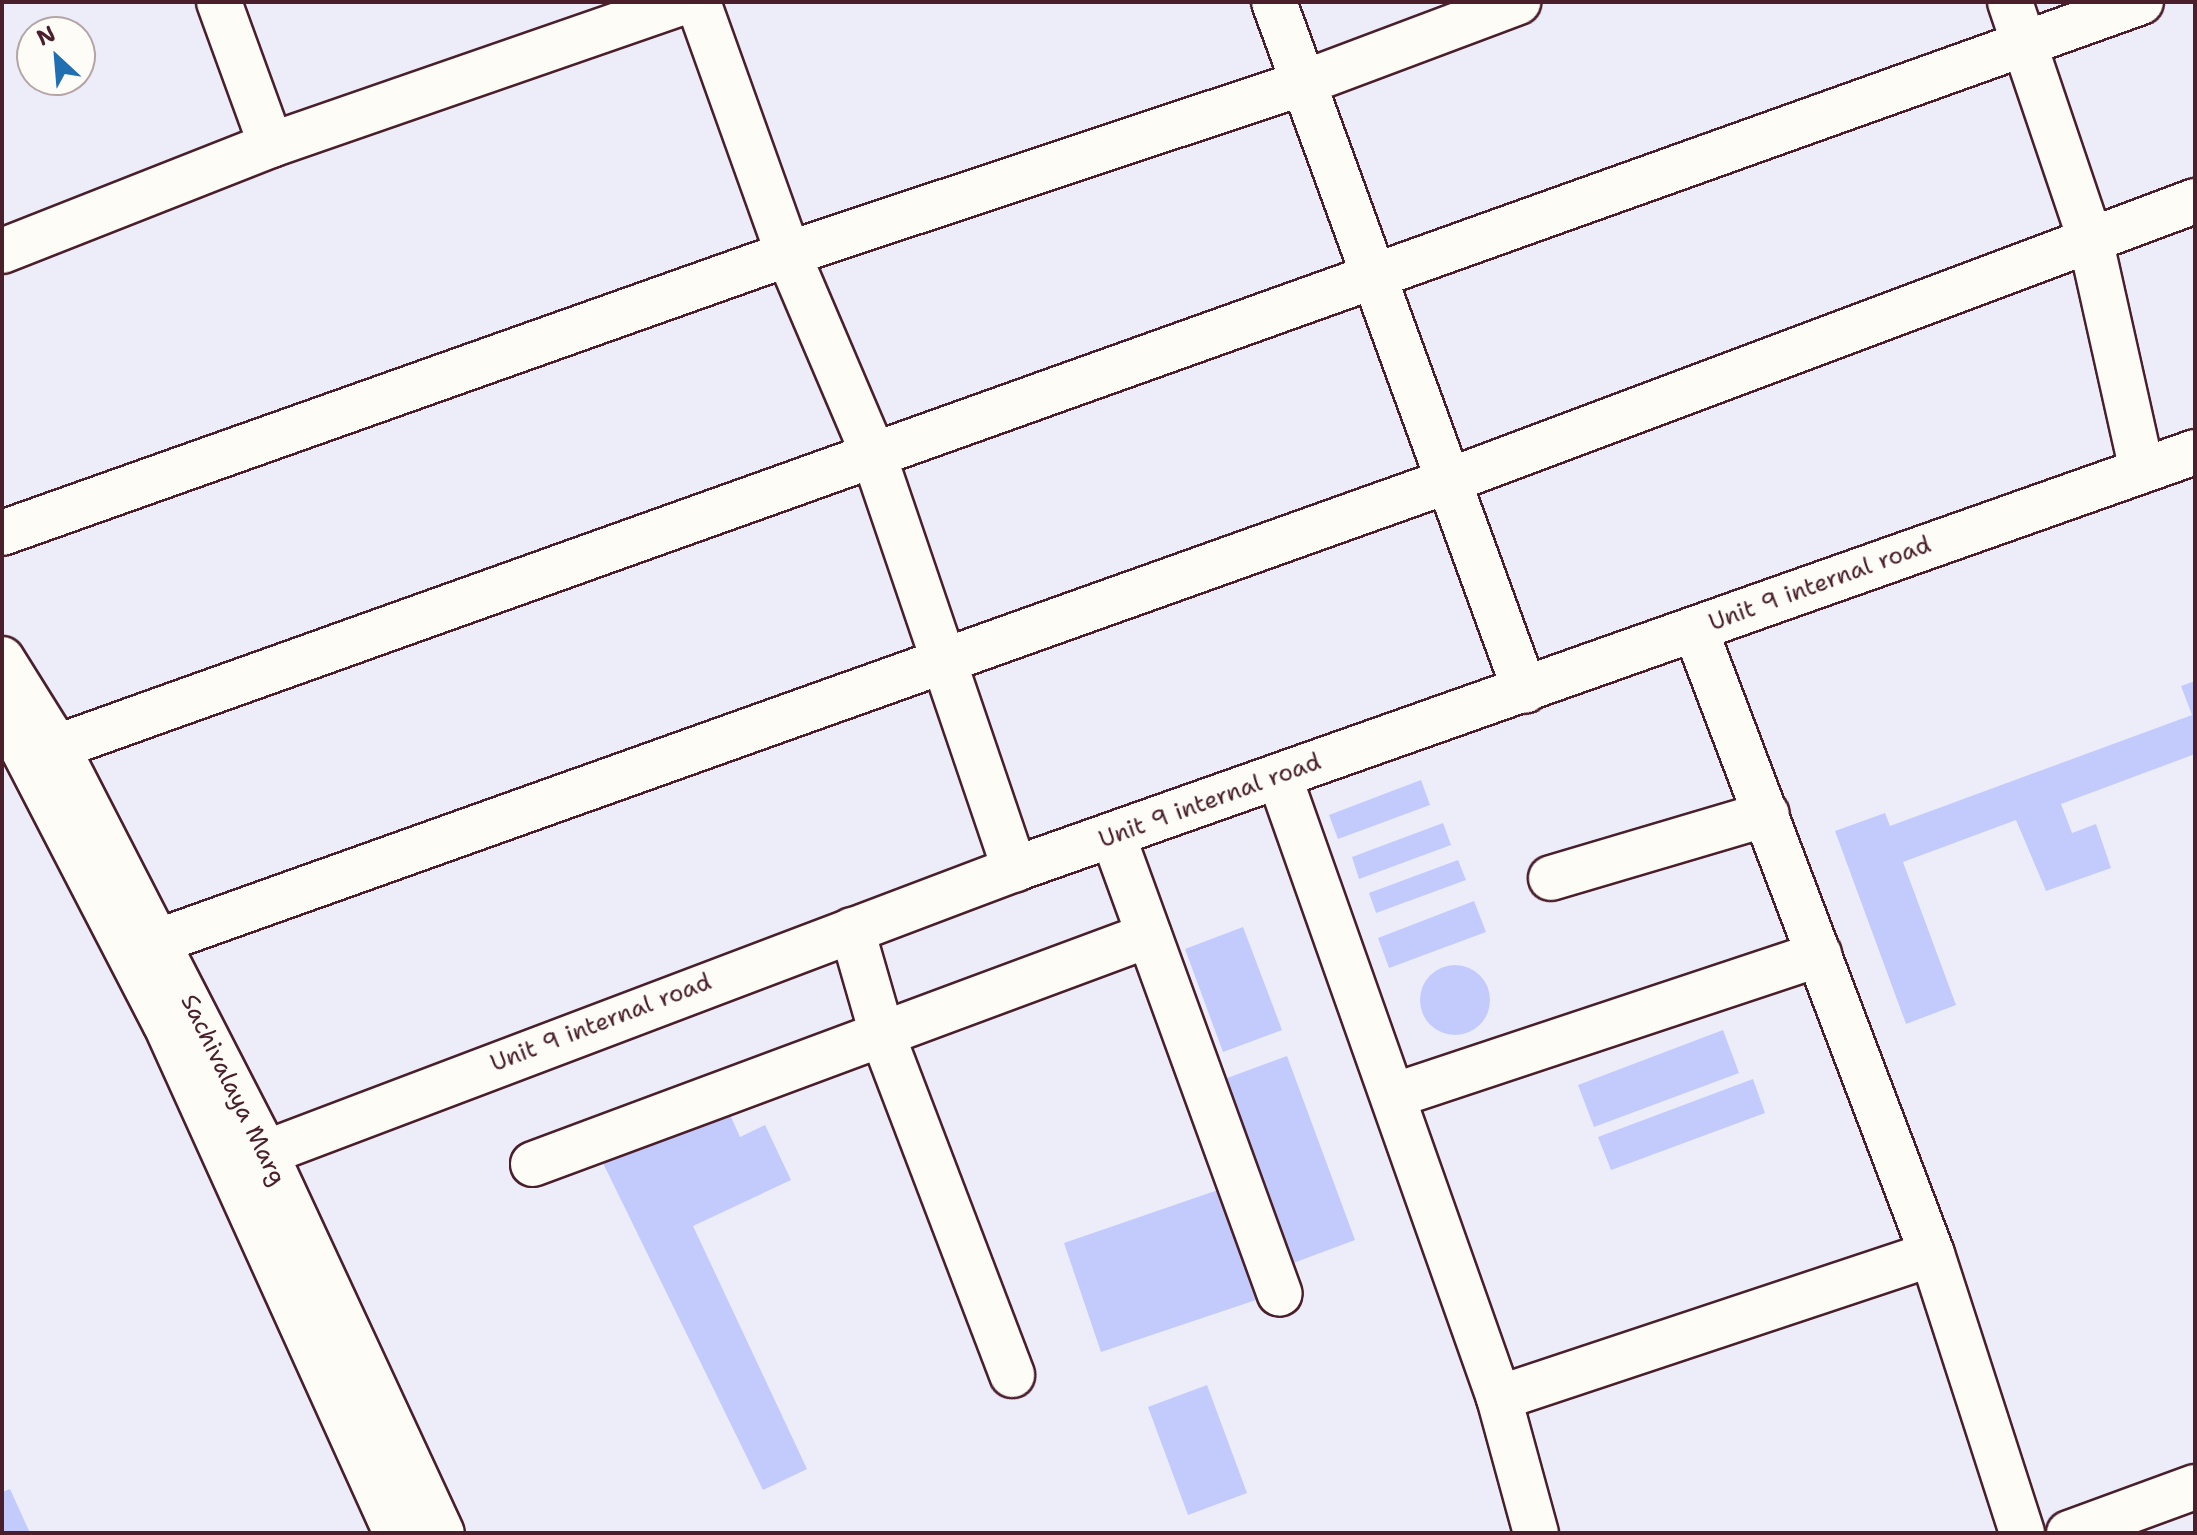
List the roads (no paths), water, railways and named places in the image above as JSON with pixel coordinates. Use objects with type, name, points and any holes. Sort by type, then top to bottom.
[{"type":"street","points":[[219,2],[271,145]]},
{"type":"street","points":[[2,251],[271,145],[684,2]]},
{"type":"street","points":[[698,2],[788,254],[873,453],[1015,869]]},
{"type":"street","points":[[1274,2],[1525,691]]},
{"type":"street","points":[[2,533],[788,254],[1303,83],[1518,2]]},
{"type":"street","points":[[2010,2],[2090,238],[2142,470]]},
{"type":"street","points":[[57,747],[1373,273],[2024,46],[2141,2]]},
{"type":"street","points":[[159,941],[1448,481],[2195,201]]},
{"type":"street","name":"Unit 9 internal road","points":[[247,1158],[1015,869],[2195,452]]},
{"type":"street","points":[[1695,629],[1932,1254],[2022,1533]]},
{"type":"street","name":"Sachivalaya Marg","points":[[2,659],[57,747],[159,941],[396,1533]]},
{"type":"street","name":"Sachivalaya Marg","points":[[2,709],[165,1023],[247,1158],[442,1533]]},
{"type":"street","points":[[1279,776],[1396,1095],[1499,1398],[1536,1533]]},
{"type":"street","points":[[1551,878],[1767,814]]},
{"type":"street","points":[[1113,836],[1280,1294]]},
{"type":"street","points":[[852,930],[882,1034],[1012,1375]]},
{"type":"street","points":[[533,1164],[1149,935]]},
{"type":"street","points":[[1396,1095],[1819,954]]},
{"type":"street","points":[[1499,1398],[1932,1254]]},
{"type":"street","points":[[2069,1533],[2195,1487]]}]
